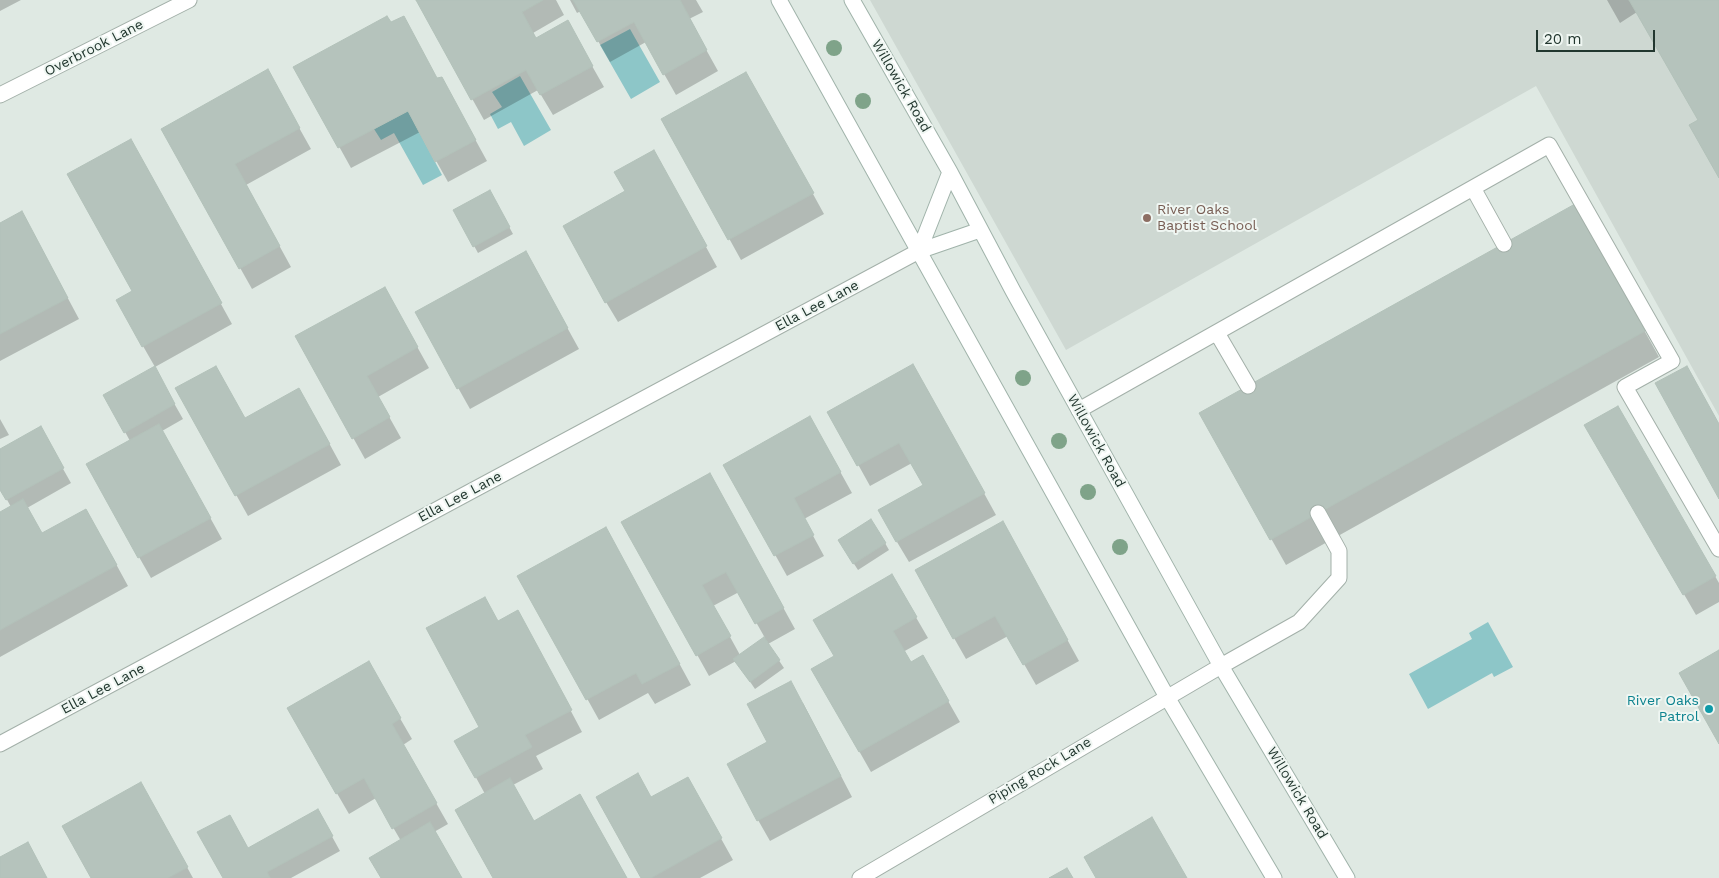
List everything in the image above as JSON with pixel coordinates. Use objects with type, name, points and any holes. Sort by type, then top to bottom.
[{"type":"main road","name":"Overbrook Lane","points":[[0,95],[189,0]]},
{"type":"main road","points":[[779,0],[1166,696],[1274,878]]},
{"type":"main road","name":"Willowick Road","points":[[852,0],[950,172],[980,230],[1221,666],[1347,878]]},
{"type":"main road","points":[[1079,410],[1549,145],[1672,361],[1626,387],[1719,549]]},
{"type":"main road","points":[[920,251],[950,172]]},
{"type":"main road","points":[[1473,188],[1504,244]]},
{"type":"main road","name":"Ella Lee Lane","points":[[0,744],[920,251],[980,230]]},
{"type":"main road","points":[[1218,333],[1248,386]]},
{"type":"main road","name":"Piping Rock Lane","points":[[860,878],[1166,696],[1299,622],[1339,578],[1339,551],[1318,513]]},
{"type":"shaded area","name":"River Oaks Baptist School","points":[[870,0],[1719,0],[1719,416],[1536,86],[1066,350]]},
{"type":"water","points":[[630,29],[660,82],[631,99],[600,45]]},
{"type":"water","points":[[520,76],[551,130],[524,146],[511,122],[498,129],[490,114],[502,107],[492,92]]},
{"type":"water","points":[[408,111],[442,175],[423,185],[394,133],[381,140],[374,129]]},
{"type":"water","points":[[1488,622],[1513,667],[1494,677],[1492,673],[1428,709],[1409,674],[1472,639],[1469,633]]},
{"type":"building","points":[[416,0],[543,0],[522,12],[536,38],[568,20],[593,66],[540,95],[526,70],[471,100]]},
{"type":"building","points":[[573,0],[680,0],[707,50],[663,75],[634,22],[597,42]]},
{"type":"building","points":[[1629,0],[1719,0],[1719,178],[1689,125],[1698,120]]},
{"type":"building","points":[[387,16],[391,22],[404,16],[437,78],[442,77],[476,140],[435,162],[408,111],[338,148],[293,67]]},
{"type":"building","points":[[268,69],[300,128],[235,164],[280,246],[239,269],[161,129]]},
{"type":"building","points":[[746,72],[814,193],[728,240],[661,119]]},
{"type":"building","points":[[131,139],[222,303],[142,347],[116,300],[132,291],[67,174]]},
{"type":"building","points":[[654,150],[707,246],[605,303],[563,226],[625,191],[614,172]]},
{"type":"building","points":[[490,190],[510,227],[473,247],[453,210]]},
{"type":"building","points":[[1575,204],[1645,331],[1270,540],[1199,413]]},
{"type":"building","points":[[22,211],[68,298],[0,334],[0,223]]},
{"type":"building","points":[[526,251],[568,328],[457,389],[415,312]]},
{"type":"building","points":[[385,287],[418,347],[367,376],[390,417],[352,439],[295,336]]},
{"type":"building","points":[[913,364],[985,493],[896,542],[878,510],[923,485],[899,443],[857,466],[827,412]]},
{"type":"building","points":[[155,366],[175,404],[124,433],[103,395]]},
{"type":"building","points":[[216,366],[245,418],[299,388],[330,444],[235,496],[175,388]]},
{"type":"building","points":[[1687,366],[1719,424],[1719,499],[1655,383]]},
{"type":"building","points":[[1618,406],[1716,576],[1683,595],[1584,425]]},
{"type":"building","points":[[810,416],[841,472],[794,498],[814,535],[774,556],[723,465]]},
{"type":"building","points":[[159,424],[211,518],[138,558],[86,464]]},
{"type":"building","points":[[41,426],[64,468],[6,500],[0,490],[0,449]]},
{"type":"building","points":[[710,473],[784,608],[755,624],[726,572],[702,585],[731,636],[696,656],[621,522]]},
{"type":"building","points":[[23,499],[42,533],[86,509],[117,565],[0,630],[0,512]]},
{"type":"building","points":[[871,519],[886,543],[853,564],[838,540]]},
{"type":"building","points":[[1003,521],[1068,640],[1023,665],[995,616],[953,639],[915,570]]},
{"type":"building","points":[[606,527],[680,664],[642,684],[636,673],[586,700],[517,576]]},
{"type":"building","points":[[892,574],[917,617],[893,631],[911,662],[923,655],[949,701],[859,752],[811,669],[834,656],[813,620]]},
{"type":"building","points":[[485,597],[498,621],[518,610],[572,710],[525,735],[532,747],[475,778],[454,741],[479,727],[426,628]]},
{"type":"building","points":[[764,637],[780,660],[750,682],[733,659]]},
{"type":"building","name":"River Oaks Patrol","points":[[1719,650],[1719,744],[1679,673]]},
{"type":"building","points":[[369,661],[401,718],[392,724],[437,803],[392,829],[364,778],[336,794],[287,708]]},
{"type":"building","points":[[791,681],[841,776],[757,821],[727,764],[767,742],[747,704]]},
{"type":"building","points":[[638,773],[651,797],[688,777],[722,838],[651,878],[641,878],[596,797]]},
{"type":"building","points":[[510,778],[534,821],[580,794],[627,878],[493,878],[455,810]]},
{"type":"building","points":[[141,782],[188,867],[168,878],[91,878],[62,826]]},
{"type":"building","points":[[318,809],[333,836],[267,872],[270,878],[223,878],[197,832],[230,815],[248,848]]},
{"type":"building","points":[[1152,817],[1187,878],[1096,878],[1084,857]]},
{"type":"building","points":[[430,822],[462,878],[381,878],[369,858]]},
{"type":"building","points":[[28,842],[47,878],[0,878],[0,857]]},
{"type":"building","points":[[1067,868],[1073,878],[1049,878]]},
{"type":"place","name":"River Oaks Baptist School","points":[[1147,218]]},
{"type":"place","name":"River Oaks Patrol","points":[[1709,709]]}]
